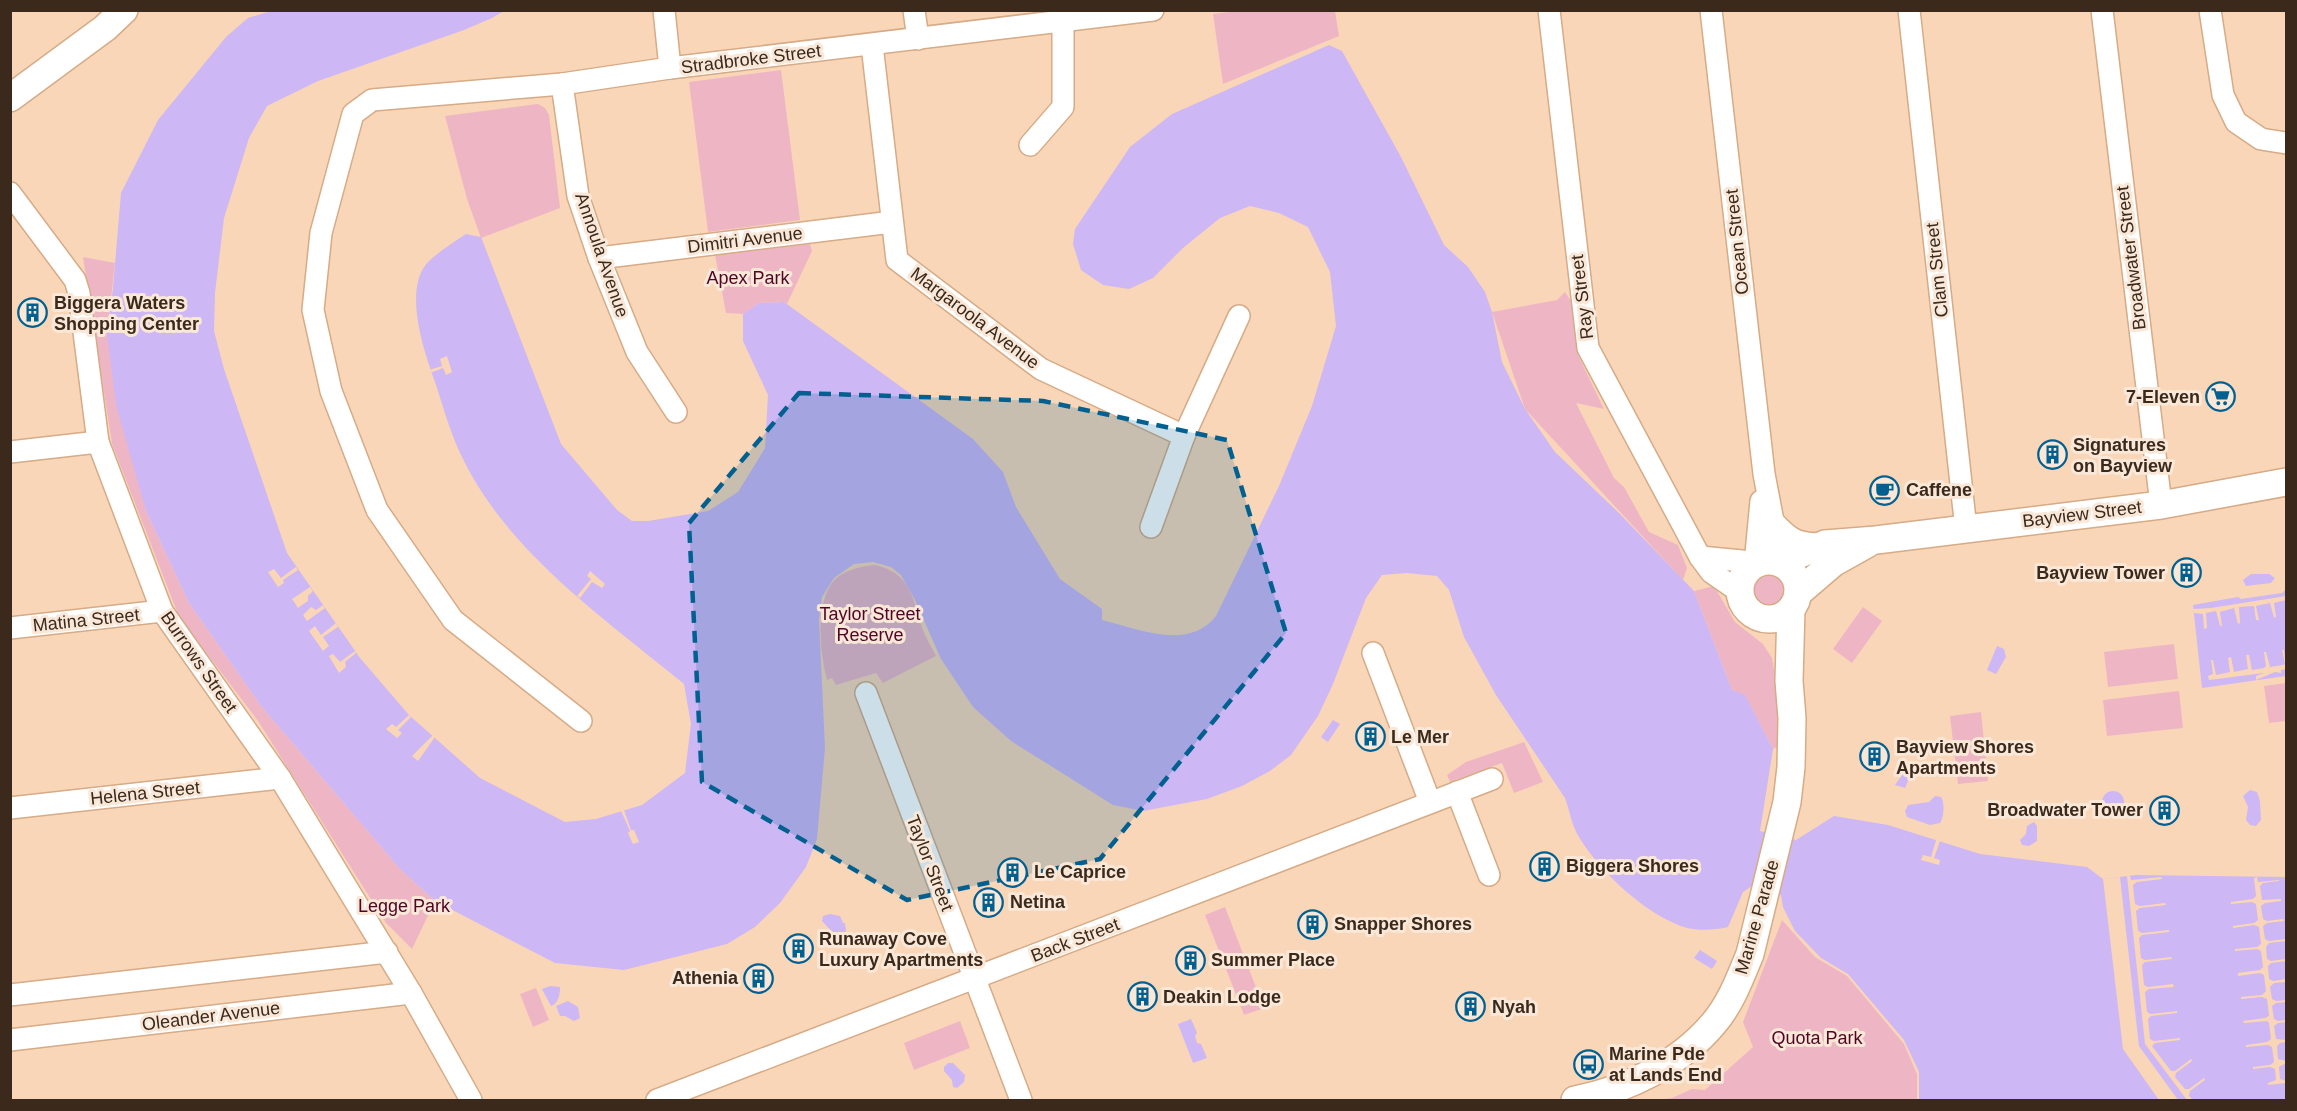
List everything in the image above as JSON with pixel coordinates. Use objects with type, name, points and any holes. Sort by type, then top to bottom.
[{"type":"main road","points":[[10,98],[105,28],[124,10]]},
{"type":"main road","name":"Bayview Street","points":[[1766,563],[1825,544],[1876,540],[2161,505],[2286,482]]},
{"type":"main road","name":"Bayview Street","points":[[1795,601],[1833,563],[1876,540]]},
{"type":"main road","points":[[1766,563],[1793,572],[1798,586],[1795,601],[1784,615],[1774,618],[1764,618],[1747,603],[1743,577],[1766,563]]},
{"type":"main road","name":"Marine Parade","points":[[1575,1101],[1624,1087],[1686,1049],[1714,1024],[1730,999],[1747,962],[1780,830],[1791,767],[1792,717],[1789,681],[1795,601]]},
{"type":"main road","name":"Marine Parade","points":[[1747,603],[1772,636],[1789,681]]},
{"type":"street","points":[[664,10],[670,68]]},
{"type":"street","points":[[914,10],[918,39]]},
{"type":"street","name":"Stradbroke Street","points":[[581,722],[453,620],[377,510],[331,391],[313,310],[321,233],[353,114],[372,100],[562,84],[670,68],[1153,10]]},
{"type":"street","name":"Ray Street","points":[[1549,10],[1588,348],[1700,557],[1711,572],[1747,603]]},
{"type":"street","name":"Ocean Street","points":[[1711,10],[1764,474],[1773,521],[1766,563]]},
{"type":"street","name":"Clam Street","points":[[1909,10],[1966,529]]},
{"type":"street","name":"Broadwater Street","points":[[2102,10],[2161,505]]},
{"type":"street","points":[[2210,10],[2223,95],[2236,122],[2261,139],[2286,143]]},
{"type":"street","points":[[1030,145],[1063,107],[1063,21]]},
{"type":"street","name":"Margaroola Avenue","points":[[872,45],[897,260],[1041,369],[1184,436]]},
{"type":"street","name":"Annoula Avenue","points":[[562,84],[578,196],[599,258],[637,351],[676,412]]},
{"type":"street","name":"Burrows Street","points":[[10,193],[75,280],[79,293],[98,442],[162,611],[280,778],[387,952],[469,1100]]},
{"type":"street","name":"Dimitri Avenue","points":[[599,258],[892,222]]},
{"type":"street","points":[[1151,527],[1184,436],[1239,316]]},
{"type":"street","points":[[10,452],[98,442]]},
{"type":"street","name":"Ocean Street","points":[[1764,474],[1766,563]]},
{"type":"street","points":[[1773,521],[1789,538],[1798,542],[1825,544]]},
{"type":"street","points":[[1700,557],[1766,563]]},
{"type":"street","name":"Matina Street","points":[[10,628],[162,611]]},
{"type":"street","points":[[1373,654],[1430,802]]},
{"type":"street","name":"Taylor Street","points":[[866,693],[1022,1101]]},
{"type":"street","name":"Helena Street","points":[[10,808],[280,778]]},
{"type":"street","name":"Back Street","points":[[657,1101],[1492,779]]},
{"type":"street","points":[[1457,792],[1489,875]]},
{"type":"street","points":[[10,995],[387,952]]},
{"type":"street","name":"Oleander Avenue","points":[[10,1040],[411,993]]},
{"type":"highlighted area","points":[[799,393],[1043,401],[1227,440],[1286,633],[1100,859],[907,900],[702,782],[689,523]]},
{"type":"green space","points":[[1244,10],[1335,11],[1339,36],[1223,84],[1213,14]]},
{"type":"green space","points":[[781,70],[800,220],[708,232],[689,82]]},
{"type":"green space","points":[[538,104],[545,108],[549,115],[560,208],[481,238],[467,199],[445,116]]},
{"type":"green space","name":"Apex Park","points":[[810,244],[812,251],[787,304],[784,302],[759,303],[743,314],[726,313],[715,255]]},
{"type":"green space","name":"Legge Park","points":[[83,257],[115,263],[107,335],[146,511],[189,603],[261,706],[400,869],[435,901],[412,949],[386,923],[258,721],[179,617],[112,444]]},
{"type":"green space","points":[[1565,292],[1571,301],[1578,355],[1604,409],[1576,403],[1614,478],[1624,487],[1649,532],[1678,545],[1687,568],[1683,580],[1525,409],[1492,312],[1557,300]]},
{"type":"green space","name":"Taylor Street Reserve","points":[[875,565],[888,569],[904,581],[913,598],[924,633],[936,656],[883,683],[876,673],[836,685],[832,678],[827,680],[822,655],[821,625],[825,596],[831,585],[847,571]]},
{"type":"green space","points":[[1771,571],[1784,576],[1789,589],[1784,602],[1771,607],[1758,602],[1753,589],[1758,576]]},
{"type":"green space","points":[[1714,586],[1735,622],[1763,644],[1772,658],[1776,680],[1779,746],[1773,749],[1745,696],[1732,690],[1694,591]]},
{"type":"green space","points":[[1863,607],[1882,621],[1852,663],[1833,649]]},
{"type":"green space","points":[[2174,644],[2178,679],[2108,687],[2104,652]]},
{"type":"green space","points":[[2286,683],[2286,721],[2269,723],[2264,686]]},
{"type":"green space","points":[[2179,691],[2183,728],[2107,736],[2103,700]]},
{"type":"green space","points":[[1981,712],[1988,781],[1958,784],[1950,716]]},
{"type":"green space","points":[[1524,742],[1543,782],[1514,793],[1502,763],[1450,782],[1447,775],[1466,762]]},
{"type":"green space","points":[[1225,907],[1264,1008],[1244,1015],[1205,915]]},
{"type":"green space","name":"Quota Park","points":[[1782,920],[1815,957],[1847,976],[1904,1044],[1917,1074],[1917,1100],[1657,1100],[1672,1098],[1692,1089],[1705,1090],[1753,1047],[1743,1022]]},
{"type":"green space","points":[[536,988],[549,1020],[533,1027],[520,994]]},
{"type":"green space","points":[[960,1021],[970,1048],[914,1070],[904,1043]]},
{"type":"shaded area","points":[[274,10],[504,11],[464,30],[318,81],[267,106],[249,138],[224,218],[215,293],[214,331],[224,369],[287,553],[360,658],[409,715],[480,778],[565,822],[596,819],[642,805],[685,773],[691,724],[684,684],[559,581],[530,552],[480,490],[461,455],[450,428],[421,337],[416,303],[417,287],[421,272],[433,257],[466,234],[481,237],[561,444],[617,510],[632,521],[648,521],[708,511],[738,492],[765,448],[768,395],[743,341],[743,314],[759,303],[784,302],[973,439],[1003,472],[1016,507],[1060,579],[1102,609],[1102,620],[1147,632],[1178,635],[1192,633],[1205,627],[1216,616],[1279,486],[1312,406],[1336,326],[1330,272],[1308,227],[1279,213],[1250,206],[1220,218],[1183,248],[1153,278],[1129,289],[1103,285],[1081,270],[1073,244],[1075,229],[1130,147],[1172,114],[1329,45],[1342,51],[1401,157],[1444,245],[1468,267],[1485,292],[1492,312],[1502,362],[1525,409],[1555,452],[1619,513],[1694,591],[1732,690],[1745,695],[1773,749],[1760,831],[1796,840],[1834,816],[1888,825],[1980,854],[2087,867],[2103,879],[2136,875],[2286,877],[2286,1100],[1919,1100],[1919,1072],[1904,1040],[1848,974],[1821,958],[1795,931],[1783,907],[1781,895],[1752,886],[1743,892],[1728,927],[1708,930],[1692,929],[1656,914],[1626,891],[1599,864],[1576,832],[1565,798],[1496,695],[1464,637],[1449,590],[1437,576],[1407,573],[1382,575],[1366,598],[1333,684],[1318,716],[1291,755],[1270,771],[1242,786],[1207,799],[1143,811],[1113,805],[1011,741],[973,707],[941,659],[914,598],[901,575],[891,567],[873,562],[854,564],[834,578],[822,597],[819,619],[825,748],[817,839],[806,867],[780,903],[755,927],[727,944],[624,970],[555,963],[435,901],[400,869],[261,706],[189,603],[146,511],[116,405],[107,335],[121,193],[158,120],[226,37],[248,18]]},
{"type":"shaded area","points":[[2251,574],[2269,574],[2275,578],[2271,583],[2246,586],[2243,580]]},
{"type":"shaded area","points":[[2286,589],[2286,676],[2202,688],[2193,605],[2238,597],[2241,599],[2282,593]]},
{"type":"shaded area","points":[[1997,646],[2004,649],[2006,657],[1996,674],[1987,670]]},
{"type":"shaded area","points":[[1333,720],[1340,724],[1328,742],[1321,737]]},
{"type":"shaded area","points":[[1905,771],[1911,774],[1905,788],[1895,785]]},
{"type":"shaded area","points":[[2250,790],[2257,792],[2260,801],[2261,820],[2256,826],[2250,825],[2246,820],[2248,807],[2243,796]]},
{"type":"shaded area","points":[[2113,791],[2121,794],[2124,802],[2121,810],[2113,813],[2105,810],[2102,802],[2105,794]]},
{"type":"shaded area","points":[[1935,796],[1941,797],[1943,803],[1940,823],[1930,825],[1907,817],[1905,811],[1908,805],[1929,802]]},
{"type":"shaded area","points":[[2034,822],[2037,826],[2037,841],[2029,846],[2022,845],[2020,840],[2026,834],[2027,826]]},
{"type":"shaded area","points":[[830,914],[840,916],[845,923],[846,931],[843,935],[835,935],[822,921],[823,916]]},
{"type":"shaded area","points":[[1700,950],[1717,961],[1712,969],[1694,958]]},
{"type":"shaded area","points":[[550,986],[560,987],[558,999],[551,1006],[542,989]]},
{"type":"shaded area","points":[[568,1001],[578,1007],[580,1018],[574,1021],[560,1016],[556,1006]]},
{"type":"shaded area","points":[[1191,1019],[1197,1033],[1195,1036],[1197,1043],[1201,1044],[1207,1058],[1193,1063],[1178,1024]]},
{"type":"shaded area","points":[[948,1063],[953,1063],[965,1075],[964,1082],[957,1088],[953,1087],[952,1080],[944,1071]]},
{"type":"pier","points":[[447,356],[452,372],[446,375],[443,368],[430,373],[429,370],[442,366],[440,359]]},
{"type":"pier","points":[[296,567],[298,570],[283,580],[284,583],[278,587],[268,572],[274,569],[281,578]]},
{"type":"pier","points":[[590,571],[605,584],[602,588],[592,582],[580,598],[577,596],[591,579],[587,576]]},
{"type":"pier","points":[[310,587],[313,591],[308,596],[308,601],[298,608],[292,599]]},
{"type":"pier","points":[[2286,596],[2286,600],[2274,603],[2276,617],[2274,618],[2270,603],[2256,606],[2259,620],[2256,620],[2254,606],[2239,607],[2240,623],[2238,624],[2234,608],[2220,612],[2222,626],[2220,626],[2216,611],[2206,613],[2207,628],[2204,629],[2203,614],[2194,613],[2193,609],[2211,608]]},
{"type":"pier","points":[[323,605],[325,608],[307,621],[303,615],[311,607],[316,610]]},
{"type":"pier","points":[[336,623],[338,627],[323,637],[329,646],[323,651],[309,631],[315,626],[321,635]]},
{"type":"pier","points":[[2282,650],[2284,650],[2286,669],[2281,670],[2281,673],[2275,672],[2256,680],[2256,676],[2264,673],[2209,680],[2208,676],[2213,674],[2211,660],[2213,660],[2216,675],[2230,672],[2228,658],[2231,657],[2234,672],[2248,669],[2246,655],[2249,655],[2252,670],[2266,666],[2264,652],[2266,652],[2270,667],[2285,664]]},
{"type":"pier","points":[[355,651],[356,653],[345,662],[346,667],[339,673],[329,656],[333,654],[340,662]]},
{"type":"pier","points":[[409,715],[411,717],[398,730],[402,733],[397,738],[386,729],[392,724],[396,727]]},
{"type":"pier","points":[[433,735],[435,737],[418,761],[412,756]]},
{"type":"pier","points":[[624,810],[631,830],[634,830],[639,842],[633,844],[621,811]]},
{"type":"pier","points":[[1937,837],[1941,838],[1934,858],[1940,860],[1939,865],[1921,860],[1923,855],[1931,857]]},
{"type":"pier","points":[[2127,876],[2130,876],[2131,880],[2161,877],[2162,879],[2137,882],[2133,885],[2135,904],[2140,906],[2165,903],[2166,905],[2140,908],[2136,911],[2138,931],[2142,933],[2169,930],[2169,932],[2142,935],[2139,938],[2141,958],[2145,960],[2171,957],[2172,959],[2145,962],[2142,965],[2144,985],[2148,987],[2173,984],[2174,987],[2149,989],[2145,992],[2147,1012],[2151,1014],[2177,1011],[2177,1013],[2151,1016],[2148,1019],[2150,1039],[2154,1041],[2180,1038],[2180,1040],[2155,1043],[2152,1046],[2171,1071],[2175,1071],[2191,1059],[2192,1061],[2176,1073],[2175,1077],[2185,1089],[2189,1089],[2204,1078],[2205,1080],[2190,1091],[2189,1096],[2193,1100],[2187,1100],[2145,1044]]},
{"type":"pier","points":[[2120,877],[2139,1046],[2178,1100],[2159,1100],[2123,1049],[2103,879]]},
{"type":"pier","points":[[2257,877],[2258,882],[2279,880],[2263,883],[2260,886],[2262,900],[2281,899],[2281,901],[2265,903],[2261,906],[2263,919],[2267,921],[2283,919],[2284,921],[2267,923],[2263,926],[2265,939],[2269,941],[2286,939],[2286,941],[2269,943],[2266,947],[2267,959],[2271,961],[2286,959],[2286,961],[2271,963],[2268,966],[2269,979],[2273,981],[2286,979],[2286,982],[2274,983],[2270,987],[2272,999],[2286,1000],[2286,1002],[2272,1006],[2274,1019],[2286,1020],[2274,1026],[2276,1039],[2286,1040],[2277,1046],[2278,1059],[2286,1061],[2279,1067],[2280,1079],[2286,1083],[2268,1085],[2276,1080],[2275,1069],[2270,1067],[2253,1069],[2253,1067],[2270,1065],[2274,1062],[2272,1047],[2268,1045],[2246,1047],[2246,1045],[2267,1042],[2271,1039],[2269,1023],[2267,1021],[2244,1023],[2243,1021],[2269,1016],[2267,999],[2262,997],[2241,999],[2241,997],[2262,995],[2266,991],[2264,975],[2260,973],[2238,976],[2238,973],[2260,970],[2263,967],[2261,951],[2257,949],[2235,951],[2235,949],[2257,947],[2261,944],[2259,927],[2254,925],[2233,928],[2233,926],[2254,923],[2258,920],[2256,904],[2252,902],[2231,904],[2231,902],[2253,899],[2256,896],[2254,878]]},
{"type":"place","name":"Biggera Waters Shopping Center","points":[[33,313]]},
{"type":"place","name":"7-Eleven","points":[[2221,397]]},
{"type":"place","name":"Signatures on Bayview","points":[[2052,455]]},
{"type":"place","name":"Caffene","points":[[1885,490]]},
{"type":"place","name":"Bayview Tower","points":[[2186,573]]},
{"type":"place","name":"Le Mer","points":[[1370,737]]},
{"type":"place","name":"Bayview Shores Apartments","points":[[1875,757]]},
{"type":"place","name":"Broadwater Tower","points":[[2164,810]]},
{"type":"place","name":"Biggera Shores","points":[[1545,866]]},
{"type":"place","name":"Le Caprice","points":[[1013,872]]},
{"type":"place","name":"Netina","points":[[989,902]]},
{"type":"place","name":"Snapper Shores","points":[[1313,924]]},
{"type":"place","name":"Runaway Cove Luxury Apartments","points":[[798,949]]},
{"type":"place","name":"Summer Place","points":[[1190,960]]},
{"type":"place","name":"Athenia","points":[[759,978]]},
{"type":"place","name":"Deakin Lodge","points":[[1142,997]]},
{"type":"place","name":"Nyah","points":[[1471,1007]]},
{"type":"place","name":"Marine Pde at Lands End","points":[[1588,1064]]}]
